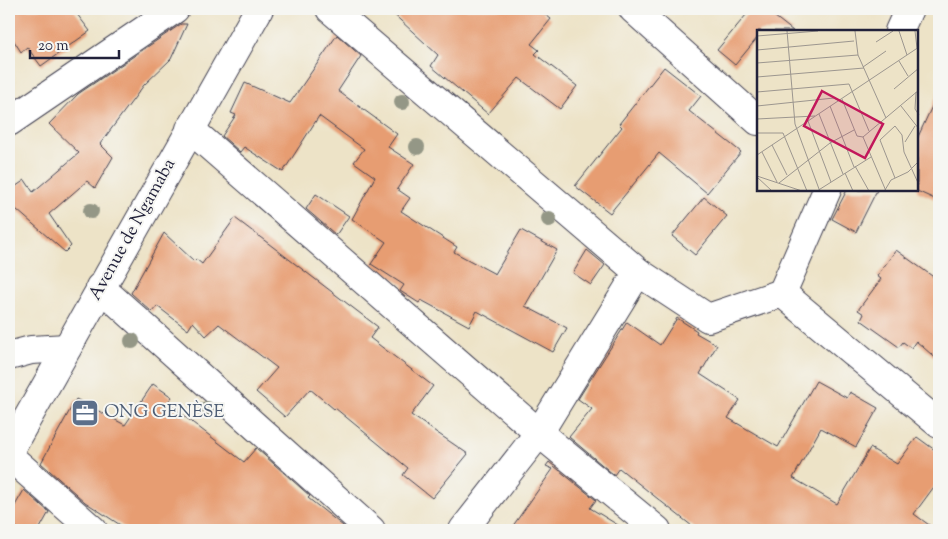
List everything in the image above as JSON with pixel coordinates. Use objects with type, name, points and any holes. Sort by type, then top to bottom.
[{"type":"street","points":[[9,122],[175,9]]},
{"type":"street","name":"Avenue de Ngamaba","points":[[9,451],[258,9]]},
{"type":"street","points":[[330,9],[638,272],[708,318],[782,292],[827,191]]},
{"type":"street","points":[[633,9],[757,120]]},
{"type":"street","points":[[899,30],[909,9]]},
{"type":"street","points":[[190,129],[539,433],[657,530]]},
{"type":"street","points":[[463,530],[539,433],[638,272]]},
{"type":"street","points":[[100,287],[371,530]]},
{"type":"street","points":[[782,292],[939,424]]},
{"type":"street","points":[[9,356],[30,350],[67,348]]},
{"type":"street","points":[[9,456],[93,530]]},
{"type":"building","points":[[9,9],[73,9],[90,31],[41,66],[27,47],[21,52],[9,33]]},
{"type":"building","points":[[388,9],[538,9],[551,19],[531,44],[539,50],[535,54],[577,86],[560,109],[519,78],[488,114],[431,66],[438,55]]},
{"type":"building","points":[[751,9],[765,9],[792,30],[757,30],[757,38],[735,65],[717,50]]},
{"type":"building","points":[[181,24],[187,24],[171,59],[144,85],[100,144],[113,157],[95,188],[87,181],[49,214],[71,246],[65,252],[9,203],[9,191],[25,180],[33,192],[79,153],[49,124],[78,94]]},
{"type":"building","points":[[337,35],[361,56],[338,91],[397,134],[388,147],[414,164],[397,189],[410,198],[401,211],[457,247],[454,252],[495,274],[521,230],[557,250],[525,306],[567,328],[553,352],[477,311],[469,326],[421,300],[419,303],[400,291],[404,285],[371,264],[386,242],[352,219],[375,177],[354,162],[364,149],[319,116],[283,172],[244,147],[240,152],[222,136],[236,115],[231,113],[245,83],[290,103]]},
{"type":"building","points":[[664,67],[701,96],[689,111],[741,152],[707,193],[659,153],[610,213],[575,186],[622,127],[619,124]]},
{"type":"building","points":[[939,91],[939,201],[917,191],[918,137]]},
{"type":"building","points":[[846,191],[876,191],[856,232],[832,219]]},
{"type":"building","points":[[316,194],[349,216],[336,235],[306,209]]},
{"type":"building","points":[[704,197],[727,216],[695,255],[672,236]]},
{"type":"building","points":[[235,218],[378,327],[370,338],[433,386],[411,415],[468,454],[432,498],[403,475],[408,468],[310,389],[285,417],[256,392],[277,368],[219,324],[206,336],[193,322],[188,330],[157,306],[152,312],[131,293],[164,233],[194,261],[196,259],[202,264]]},
{"type":"building","points":[[587,250],[605,265],[591,285],[573,273]]},
{"type":"building","points":[[896,250],[939,281],[939,361],[916,341],[911,348],[903,342],[899,347],[861,320],[864,314],[858,310],[881,279],[877,276]]},
{"type":"building","points":[[677,318],[697,331],[696,333],[717,345],[700,374],[740,400],[728,418],[778,447],[816,381],[847,398],[850,392],[878,408],[856,447],[821,428],[793,478],[837,504],[870,448],[897,464],[917,437],[939,453],[939,480],[914,514],[936,530],[697,530],[619,468],[614,475],[569,437],[592,409],[578,399],[627,322],[660,345]]},
{"type":"building","points":[[153,384],[172,397],[167,403],[244,462],[256,448],[310,496],[308,498],[348,530],[128,530],[85,502],[41,463],[76,399],[125,425]]},
{"type":"building","points":[[549,462],[596,500],[590,508],[626,530],[510,530],[553,469],[546,466]]},
{"type":"building","points":[[24,490],[49,512],[39,530],[21,530],[9,524],[9,516]]},
{"type":"place","name":"ONG GENÈSE","points":[[85,413]]}]
